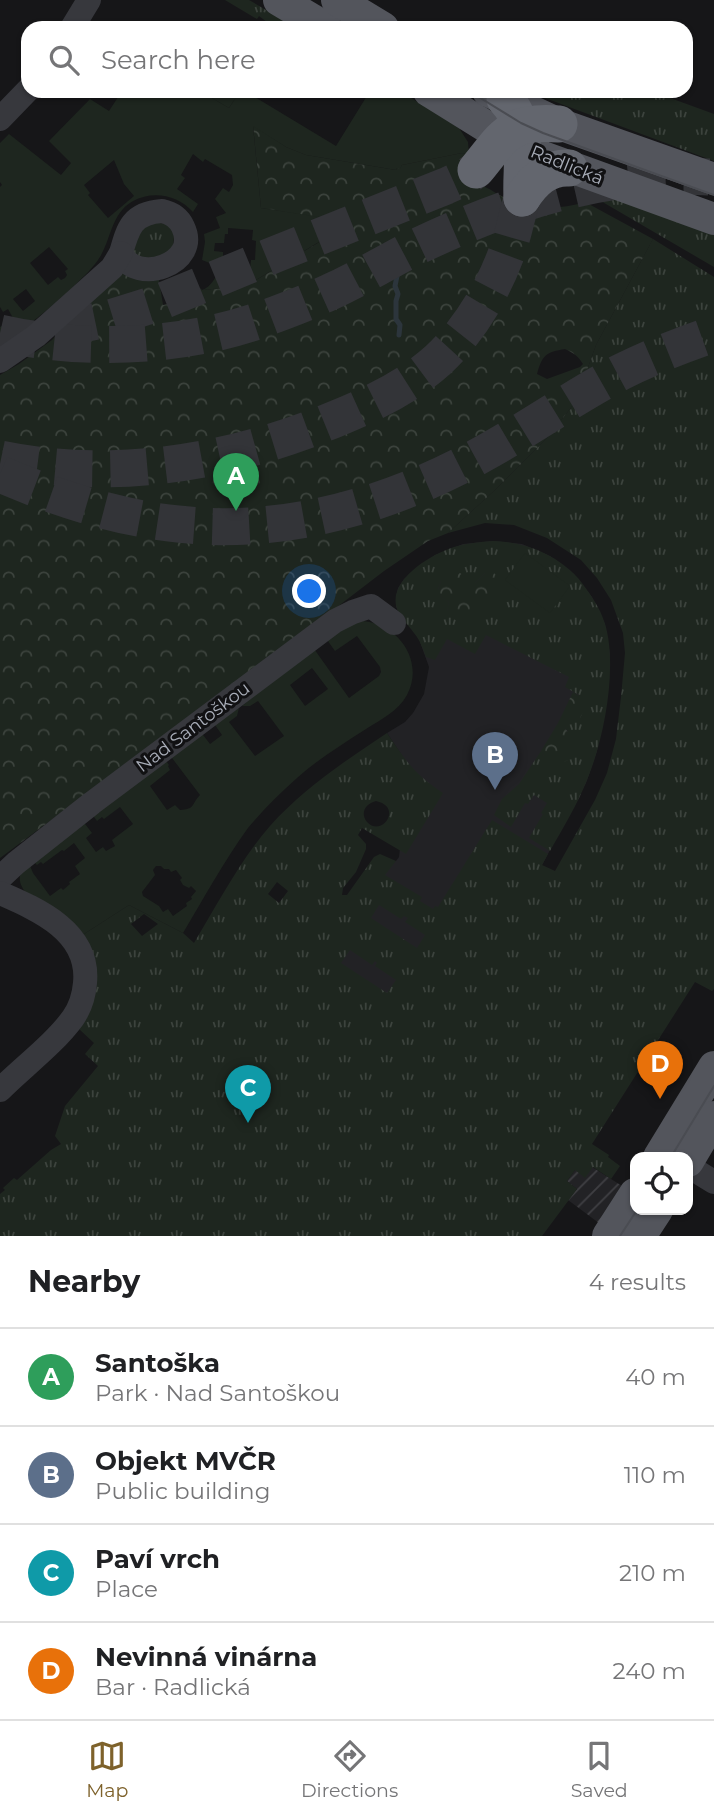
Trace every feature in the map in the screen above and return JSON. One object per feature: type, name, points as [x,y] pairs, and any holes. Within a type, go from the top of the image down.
[{"type":"highway","points":[[508,120],[559,124]]},
{"type":"highway","points":[[476,170],[508,120]]},
{"type":"highway","points":[[508,120],[522,198],[530,185],[545,173],[556,168],[569,168]]},
{"type":"main road","points":[[279,0],[314,21]]},
{"type":"main road","points":[[337,0],[372,21]]},
{"type":"main road","name":"Radlická","points":[[448,98],[508,120],[569,168],[714,219]]},
{"type":"main road","name":"Radlická","points":[[559,124],[714,179]]},
{"type":"main road","points":[[677,1152],[714,1067]]},
{"type":"main road","points":[[681,1152],[714,1117]]},
{"type":"main road","points":[[608,1236],[630,1202]]},
{"type":"main road","points":[[640,1236],[654,1215]]},
{"type":"street","points":[[76,21],[89,0]]},
{"type":"street","points":[[0,119],[21,97]]},
{"type":"street","points":[[0,361],[36,336],[120,262]]},
{"type":"street","name":"Nad Santoškou","points":[[0,878],[92,803],[335,621],[371,606],[394,623]]},
{"type":"street","points":[[0,893],[37,909],[61,926],[80,950],[85,963],[86,979],[84,993],[74,1017],[0,1090]]},
{"type":"street","points":[[693,1170],[714,1182]]},
{"type":"shaded area","points":[[493,541],[522,544],[550,556],[574,574],[592,597],[605,624],[610,654],[605,712],[597,751],[586,783],[542,865],[395,1049],[298,986],[378,862],[396,861],[399,857],[409,766],[387,733],[405,722],[413,713],[424,694],[429,667],[419,639],[396,607],[398,588],[404,579],[435,555],[463,544]]},
{"type":"shaded area","points":[[592,1167],[630,1191],[607,1229],[568,1200],[577,1189],[567,1181],[575,1170]]},
{"type":"green space","points":[[225,0],[249,0],[283,20],[266,21],[259,16],[257,19]]},
{"type":"green space","points":[[117,98],[212,98],[229,108],[235,98],[256,98],[336,146],[366,98],[411,98],[459,128],[468,142],[469,154],[462,153],[402,165],[396,170],[306,155],[286,147],[253,126],[261,208],[352,222],[246,286],[202,290],[213,281],[220,267],[202,260],[204,234],[220,228],[216,217],[226,213],[215,199],[223,188],[229,192],[233,185],[232,175],[205,159],[203,162],[193,154],[181,175],[185,178],[177,189],[198,204],[193,212],[173,198],[157,195],[141,198],[125,206],[103,252],[89,271],[46,311],[0,345],[0,327],[13,318],[8,309],[3,312],[0,307],[0,143],[9,134],[61,175],[71,163],[49,141],[90,99],[109,111]],"holes":[[[114,160],[124,184],[134,196],[108,218],[88,195],[90,193],[84,185]],[[228,228],[253,230],[252,240],[256,241],[255,260],[251,260],[250,270],[226,268],[223,252],[214,251],[215,243],[224,243]],[[49,247],[68,269],[65,271],[65,278],[61,280],[58,277],[48,285],[30,263]],[[26,289],[35,301],[23,311],[13,299]]]},
{"type":"green space","points":[[212,98],[235,98],[229,108]]},
{"type":"green space","points":[[545,98],[670,98],[714,114],[714,161]]},
{"type":"green space","points":[[253,125],[286,147],[306,155],[396,170],[402,165],[462,153],[469,154],[481,184],[502,196],[525,205],[549,208],[585,202],[653,239],[596,345],[576,401],[549,436],[496,489],[448,533],[428,541],[384,571],[0,858],[0,375],[52,340],[109,279],[124,273],[159,280],[163,305],[183,300],[200,288],[246,286],[351,223],[261,208]],"holes":[[[565,349],[576,355],[583,364],[547,379],[537,374],[541,362],[549,353]]]},
{"type":"green space","points":[[558,176],[714,230],[714,267]]},
{"type":"green space","points":[[145,220],[175,226],[172,257],[133,258],[131,238]]},
{"type":"green space","points":[[653,239],[714,277],[714,989],[712,991],[695,982],[592,1144],[620,1166],[611,1179],[593,1167],[585,1178],[575,1170],[567,1181],[577,1189],[542,1236],[0,1236],[0,1194],[5,1190],[3,1188],[61,1144],[55,1136],[65,1106],[98,1066],[85,1054],[94,1043],[78,1028],[81,936],[129,905],[183,933],[194,943],[239,868],[270,826],[311,787],[387,733],[411,766],[443,793],[406,854],[362,828],[358,835],[366,844],[366,849],[356,872],[343,888],[342,895],[347,895],[374,857],[380,854],[396,861],[385,875],[422,897],[420,901],[433,909],[438,907],[492,820],[548,854],[542,865],[555,871],[607,773],[616,739],[621,697],[625,653],[623,633],[611,600],[597,578],[581,560],[547,538],[514,525],[485,523],[448,533],[549,436],[576,401],[596,345]],"holes":[[[373,802],[384,804],[388,809],[387,820],[378,826],[367,822],[364,815],[365,808]],[[277,882],[288,891],[279,903],[268,894]],[[379,905],[401,919],[404,916],[408,918],[405,922],[425,935],[417,948],[371,918]],[[144,914],[158,924],[142,936],[131,924]],[[350,950],[372,965],[375,961],[375,966],[396,980],[387,993],[341,963]]]},
{"type":"green space","points":[[493,541],[528,547],[560,562],[578,578],[597,606],[609,641],[610,681],[599,744],[583,789],[550,851],[529,838],[547,803],[534,795],[528,804],[525,803],[511,827],[494,815],[502,799],[519,784],[541,751],[544,756],[568,731],[561,725],[570,718],[579,695],[565,687],[569,677],[486,635],[475,654],[447,639],[435,660],[426,657],[396,605],[400,586],[415,568],[425,561],[454,547]],"holes":[[[485,573],[481,596],[447,612],[449,602],[442,598],[438,589],[441,581],[475,583]]]},
{"type":"green space","points":[[525,553],[570,586],[550,613],[505,580]]},
{"type":"green space","points":[[460,573],[475,583],[485,573],[494,573],[507,591],[497,601],[489,602],[481,596],[480,614],[472,622],[459,622],[453,618],[447,612],[449,602],[442,598],[438,590],[441,581]]},
{"type":"green space","points":[[363,621],[387,629],[397,637],[405,646],[413,670],[407,695],[389,714],[305,771],[265,808],[231,853],[183,933],[129,905],[81,936],[28,896],[20,878],[28,861],[33,873],[50,896],[61,888],[63,890],[80,874],[75,866],[85,858],[74,843],[43,864],[41,862],[37,865],[31,859],[82,820],[92,833],[86,838],[96,852],[103,847],[106,851],[115,846],[112,840],[133,824],[120,807],[97,821],[91,813],[164,758],[170,770],[150,786],[167,810],[175,805],[180,810],[191,807],[200,795],[169,754],[200,731],[210,744],[222,735],[213,722],[239,708],[237,716],[229,722],[255,756],[284,736],[258,701],[250,706],[242,706],[312,646],[349,698],[379,676],[380,667],[357,636],[335,651],[325,637],[341,626]],"holes":[[[312,668],[328,689],[305,706],[290,685]],[[156,866],[171,872],[176,870],[183,885],[189,888],[191,886],[196,891],[186,903],[187,906],[173,916],[168,909],[163,912],[159,906],[143,896],[142,892],[155,875],[153,870]]]},
{"type":"green space","points":[[573,692],[584,699],[584,711],[580,718],[570,718],[562,725],[572,740],[572,757],[555,763],[547,759],[541,751]]},
{"type":"waterway","points":[[395,264],[399,335]]},
{"type":"tunnel","points":[[59,329],[107,319],[155,304],[446,186],[476,170]]},
{"type":"tunnel","points":[[0,333],[32,339],[99,345],[202,336],[266,318],[306,303],[414,248],[521,204],[557,193],[632,179],[709,177]]},
{"type":"tunnel","points":[[1,459],[86,469],[170,464],[212,457],[293,435],[375,402],[426,370],[450,348],[471,322],[502,264],[522,198]]},
{"type":"tunnel","points":[[0,474],[88,506],[155,521],[217,527],[295,521],[371,503],[444,474],[497,446],[621,372],[714,334]]},
{"type":"tram line","points":[[480,98],[543,133],[714,195]]},
{"type":"tram line","points":[[674,1152],[714,1086]]},
{"type":"tram line","points":[[620,1236],[634,1215]]},
{"type":"place","name":"Santoška","points":[[236,511]]},
{"type":"place","name":"Objekt MVČR","points":[[495,790]]},
{"type":"place","name":"Nevinná vinárna","points":[[660,1099]]},
{"type":"place","name":"Paví vrch","points":[[248,1123]]}]
